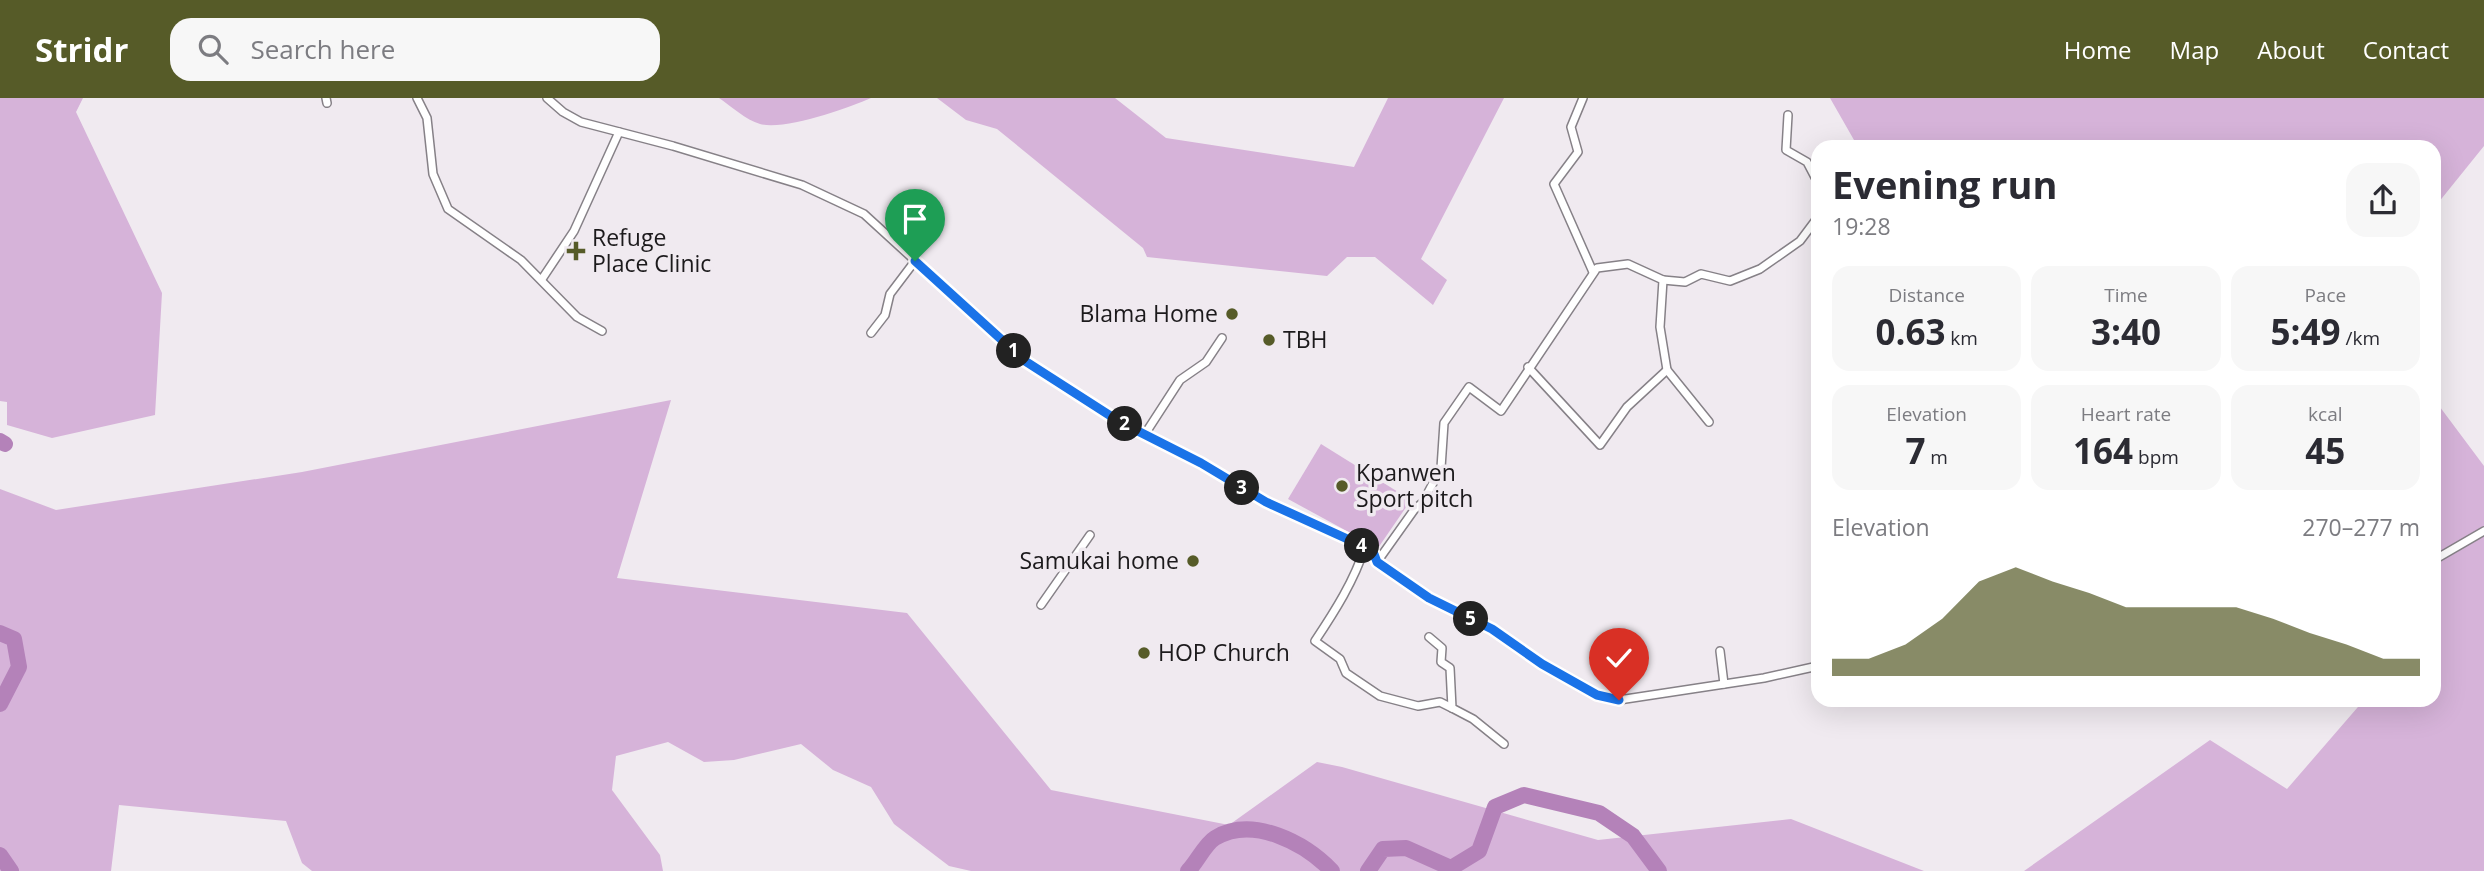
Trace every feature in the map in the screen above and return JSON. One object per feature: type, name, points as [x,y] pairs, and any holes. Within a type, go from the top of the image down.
[{"type":"street","points":[[417,98],[427,118],[433,174],[448,209],[488,236],[542,279],[583,322],[602,331]]},
{"type":"street","points":[[547,98],[562,112],[581,122],[802,185],[864,214],[1025,361],[1120,422],[1266,502],[1365,547],[1374,554],[1377,562],[1429,598],[1492,629],[1542,664],[1597,695],[1619,700],[1811,667]]},
{"type":"street","points":[[1583,98],[1571,127],[1578,152],[1554,184],[1593,272]]},
{"type":"street","points":[[1788,115],[1786,150],[1807,162],[1811,170]]},
{"type":"street","points":[[542,279],[574,231],[619,132]]},
{"type":"street","points":[[1377,562],[1423,502],[1441,468],[1444,423],[1469,387],[1501,411],[1528,367],[1597,268],[1628,264],[1663,280],[1685,282],[1701,274],[1730,281],[1760,269],[1800,241],[1811,226]]},
{"type":"street","points":[[872,333],[885,315],[890,294],[915,261]]},
{"type":"street","points":[[1663,280],[1660,327],[1667,370],[1709,422]]},
{"type":"street","points":[[1145,434],[1180,380],[1206,362],[1222,338]]},
{"type":"street","points":[[1528,367],[1600,445],[1627,407],[1667,370]]},
{"type":"street","points":[[2441,556],[2484,531]]},
{"type":"street","points":[[1041,605],[1090,534]]},
{"type":"street","points":[[1365,547],[1355,578],[1341,594],[1332,617],[1315,641],[1340,659],[1346,673],[1380,695],[1418,706],[1440,702],[1473,719],[1504,744]]},
{"type":"street","points":[[1429,637],[1442,649],[1441,662],[1450,668],[1452,708]]},
{"type":"street","points":[[1720,651],[1724,684]]},
{"type":"shaded area","points":[[0,98],[83,98],[76,112],[162,293],[155,415],[52,438],[7,425],[7,402],[0,401]]},
{"type":"shaded area","points":[[719,98],[871,98],[816,117],[771,125],[749,119]]},
{"type":"shaded area","points":[[937,98],[1115,98],[1166,138],[1354,167],[1388,98],[1504,98],[1421,259],[1447,280],[1433,305],[1375,257],[1347,257],[1327,276],[1147,257],[1143,248],[997,129],[966,120]]},
{"type":"shaded area","points":[[1830,98],[2484,98],[2484,146],[2441,199],[2441,140],[1854,140]]},
{"type":"shaded area","points":[[671,400],[617,578],[907,613],[1051,790],[1229,825],[1317,762],[1598,840],[1791,819],[1924,871],[971,871],[949,866],[894,824],[871,787],[833,770],[801,744],[734,760],[704,762],[668,742],[616,756],[612,790],[660,855],[663,871],[312,871],[302,863],[286,821],[119,805],[111,871],[0,871],[0,489],[56,510],[302,472]]},
{"type":"shaded area","points":[[2441,408],[2484,466],[2484,871],[2024,871],[2210,740],[2287,789],[2358,707],[2441,707]]},
{"type":"shaded area","name":"Kpanwen Sport pitch","points":[[1321,444],[1411,500],[1378,548],[1288,499]]},
{"type":"waterway","points":[[0,441],[5,444]]},
{"type":"waterway","points":[[0,633],[14,639],[19,667],[0,704]]},
{"type":"waterway","points":[[1368,871],[1383,849],[1406,848],[1451,868],[1479,851],[1495,807],[1524,795],[1599,813],[1633,836],[1659,871]]},
{"type":"waterway","points":[[1188,871],[1215,838],[1246,830],[1278,835],[1293,842],[1332,871]]},
{"type":"waterway","points":[[0,855],[11,871]]},
{"type":"place","name":"Refuge Place Clinic","points":[[576,251]]},
{"type":"place","name":"Blama Home","points":[[1232,314]]},
{"type":"place","name":"TBH","points":[[1269,340]]},
{"type":"place","name":"Kpanwen Sport pitch","points":[[1342,486]]},
{"type":"place","name":"Samukai home","points":[[1193,561]]},
{"type":"place","name":"HOP Church","points":[[1144,653]]},
{"type":"route","points":[[915,261],[1025,361],[1120,422],[1201,463],[1266,502],[1365,547],[1374,554],[1377,562],[1429,598],[1492,629],[1542,664],[1597,695],[1619,700]]}]
